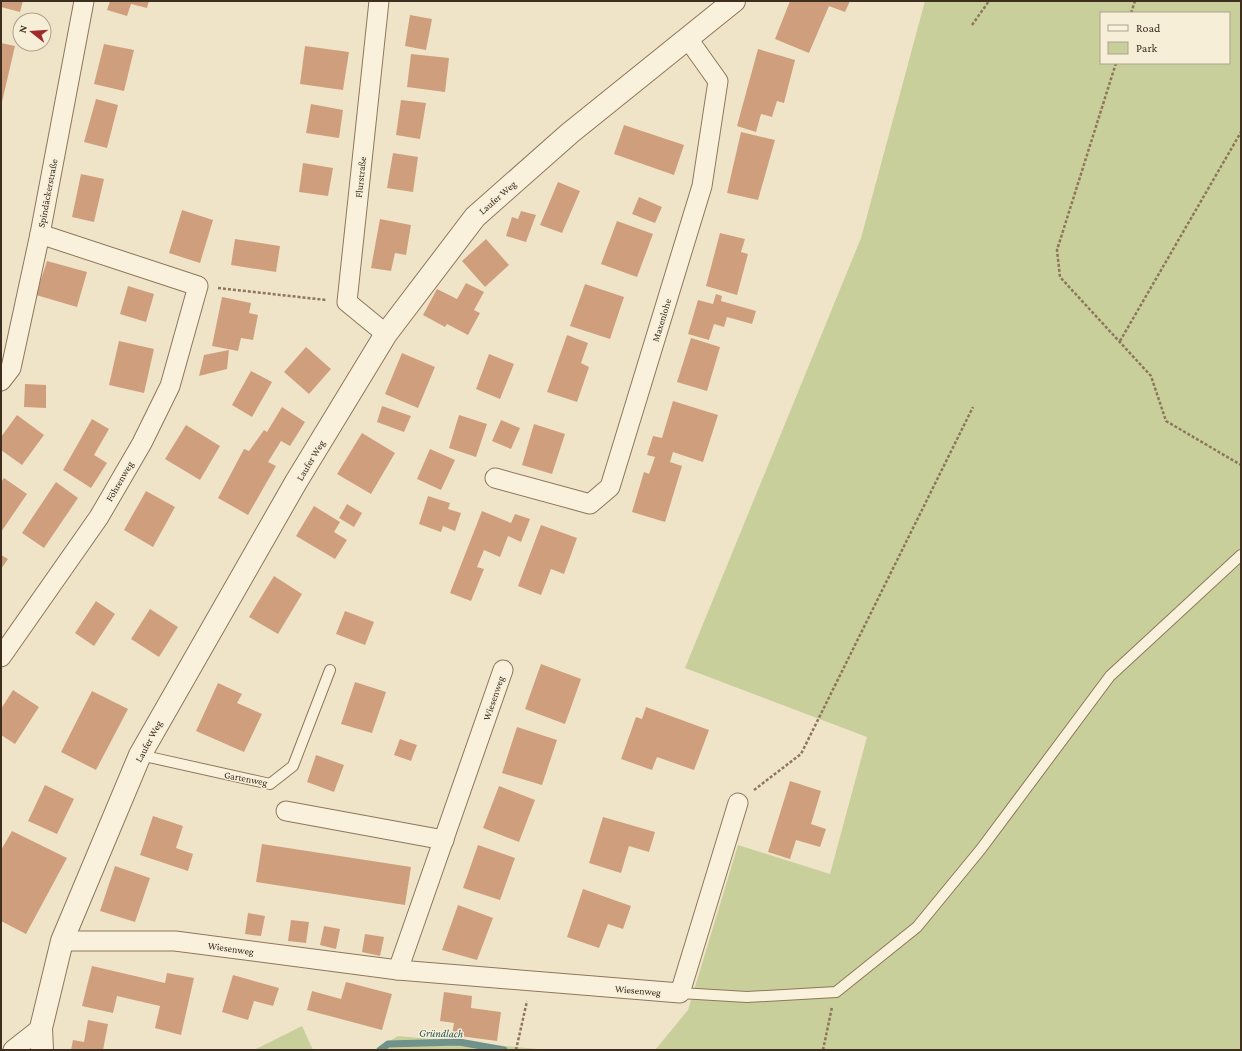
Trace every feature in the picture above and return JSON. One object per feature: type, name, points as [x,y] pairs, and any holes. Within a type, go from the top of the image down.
[{"type":"street","name":"Spindäckerstraße","points":[[1,381],[11,368],[40,234],[84,1]]},
{"type":"street","name":"Flurstraße","points":[[347,302],[379,1]]},
{"type":"street","name":"Laufer Weg","points":[[42,1050],[41,1028],[62,941],[140,755],[296,482],[386,334],[474,218],[570,133],[734,1]]},
{"type":"street","name":"Maxenlohe","points":[[495,478],[590,504],[610,487],[702,186],[718,81],[688,39]]},
{"type":"street","points":[[40,234],[198,286]]},
{"type":"street","name":"Föhrenweg","points":[[1,657],[99,516],[142,443],[170,386],[198,286]]},
{"type":"street","points":[[347,302],[386,334]]},
{"type":"street","name":"Wiesenweg","points":[[398,970],[503,670]]},
{"type":"street","points":[[680,993],[738,803]]},
{"type":"street","points":[[286,811],[444,840]]},
{"type":"street","name":"Wiesenweg","points":[[62,941],[175,941],[398,970],[680,993]]},
{"type":"street","points":[[13,1050],[41,1028]]},
{"type":"lane","points":[[680,993],[747,997],[836,992],[917,927],[981,849],[1110,676],[1241,555]]},
{"type":"lane","name":"Gartenweg","points":[[140,755],[270,784],[293,766],[330,670]]},
{"type":"path","points":[[972,25],[989,1]]},
{"type":"path","points":[[1131,12],[1135,1]]},
{"type":"path","points":[[1116,64],[1057,250],[1060,277],[1151,376],[1166,421],[1241,465]]},
{"type":"path","points":[[1120,341],[1241,132]]},
{"type":"path","points":[[198,286],[347,302]]},
{"type":"path","points":[[738,803],[801,754],[972,407]]},
{"type":"path","points":[[516,1050],[531,981]]},
{"type":"path","points":[[823,1050],[836,992]]},
{"type":"green space","points":[[925,1],[1241,1],[1241,1050],[655,1050],[688,1010],[738,845],[830,874],[867,737],[685,668],[861,238]]},
{"type":"green space","points":[[302,1026],[313,1050],[254,1050]]},
{"type":"green space","points":[[398,1036],[538,1049],[543,1050],[375,1050]]},
{"type":"building","points":[[1,1],[23,1],[20,12],[1,7]]},
{"type":"building","points":[[110,1],[149,1],[147,8],[131,4],[127,16],[107,10]]},
{"type":"building","points":[[790,1],[850,1],[845,12],[829,6],[809,53],[775,39]]},
{"type":"building","points":[[410,15],[432,19],[426,50],[405,46]]},
{"type":"building","points":[[1,43],[12,45],[12,52],[14,52],[1,102]]},
{"type":"building","points":[[104,44],[134,50],[124,91],[94,84]]},
{"type":"building","points":[[305,46],[349,52],[343,90],[300,84]]},
{"type":"building","points":[[758,49],[795,60],[784,103],[777,101],[772,117],[761,114],[756,132],[737,126]]},
{"type":"building","points":[[411,54],[449,58],[445,92],[407,87]]},
{"type":"building","points":[[96,99],[118,105],[107,148],[84,142]]},
{"type":"building","points":[[401,100],[426,103],[420,139],[396,135]]},
{"type":"building","points":[[311,104],[343,110],[339,138],[306,133]]},
{"type":"building","points":[[624,125],[684,145],[674,175],[614,154]]},
{"type":"building","points":[[741,132],[775,140],[758,200],[727,193]]},
{"type":"building","points":[[393,153],[418,157],[413,192],[387,188]]},
{"type":"building","points":[[303,163],[333,168],[328,196],[299,192]]},
{"type":"building","points":[[81,174],[104,179],[94,222],[72,217]]},
{"type":"building","points":[[558,182],[580,191],[562,233],[540,225]]},
{"type":"building","points":[[639,197],[662,207],[655,223],[632,214]]},
{"type":"building","points":[[182,210],[213,220],[200,263],[169,253]]},
{"type":"building","points":[[521,211],[536,215],[526,242],[506,236],[512,217],[518,219]]},
{"type":"building","points":[[380,219],[411,225],[406,255],[395,253],[391,271],[371,268]]},
{"type":"building","points":[[617,221],[653,234],[637,277],[601,264]]},
{"type":"building","points":[[720,233],[745,239],[741,252],[748,254],[737,295],[706,286]]},
{"type":"building","points":[[235,239],[280,246],[276,272],[231,265]]},
{"type":"building","points":[[486,239],[509,265],[485,287],[462,261]]},
{"type":"building","points":[[47,261],[87,272],[77,307],[36,295]]},
{"type":"building","points":[[466,283],[484,292],[474,310],[480,313],[468,335],[447,324],[445,327],[423,315],[437,289],[457,299]]},
{"type":"building","points":[[585,284],[624,297],[610,339],[570,326]]},
{"type":"building","points":[[128,286],[154,294],[146,322],[120,314]]},
{"type":"building","points":[[716,294],[722,296],[721,301],[756,311],[752,324],[727,317],[724,327],[714,324],[709,340],[688,334],[698,300],[713,304]]},
{"type":"building","points":[[222,297],[251,303],[249,313],[258,315],[253,340],[241,338],[238,351],[212,346]]},
{"type":"building","points":[[567,335],[588,343],[581,363],[589,367],[577,402],[547,392]]},
{"type":"building","points":[[691,338],[720,347],[707,391],[677,382]]},
{"type":"building","points":[[119,341],[154,349],[144,393],[109,385]]},
{"type":"building","points":[[306,347],[331,369],[309,394],[284,372]]},
{"type":"building","points":[[229,350],[227,369],[199,376],[204,355]]},
{"type":"building","points":[[402,353],[435,367],[418,408],[385,394]]},
{"type":"building","points":[[489,354],[514,364],[500,399],[476,389]]},
{"type":"building","points":[[251,371],[272,382],[252,417],[232,405]]},
{"type":"building","points":[[25,384],[46,385],[46,408],[24,407]]},
{"type":"building","points":[[673,401],[718,415],[703,462],[673,452],[670,462],[682,466],[665,522],[632,512],[644,472],[649,474],[655,457],[647,455],[653,436],[662,438]]},
{"type":"building","points":[[382,406],[411,416],[404,432],[377,422]]},
{"type":"building","points":[[282,407],[305,422],[290,446],[281,441],[268,462],[276,466],[248,515],[218,498],[244,449],[249,451],[264,430],[267,432]]},
{"type":"building","points":[[17,415],[44,435],[22,465],[1,450],[1,437]]},
{"type":"building","points":[[459,415],[487,424],[476,457],[449,448]]},
{"type":"building","points":[[92,419],[109,429],[94,455],[107,463],[91,488],[63,470]]},
{"type":"building","points":[[501,420],[520,428],[511,449],[492,441]]},
{"type":"building","points":[[534,424],[565,434],[552,474],[522,465]]},
{"type":"building","points":[[186,425],[220,446],[200,480],[165,459]]},
{"type":"building","points":[[362,433],[395,453],[371,494],[337,474]]},
{"type":"building","points":[[430,449],[455,460],[441,490],[417,479]]},
{"type":"building","points":[[4,478],[27,494],[1,532],[1,482]]},
{"type":"building","points":[[56,482],[78,498],[44,548],[22,533]]},
{"type":"building","points":[[146,491],[175,507],[153,547],[124,530]]},
{"type":"building","points":[[428,496],[450,503],[448,509],[461,513],[455,531],[443,526],[441,532],[419,524]]},
{"type":"building","points":[[347,504],[362,513],[354,527],[339,518]]},
{"type":"building","points":[[314,506],[340,522],[334,532],[347,540],[335,559],[296,536]]},
{"type":"building","points":[[482,511],[511,523],[515,514],[530,519],[521,542],[508,536],[500,557],[484,550],[477,567],[484,569],[471,601],[450,593]]},
{"type":"building","points":[[541,525],[577,538],[564,574],[551,569],[541,595],[518,586]]},
{"type":"building","points":[[1,555],[8,559],[1,569]]},
{"type":"building","points":[[274,576],[302,594],[278,634],[249,617]]},
{"type":"building","points":[[96,601],[115,614],[94,646],[75,633]]},
{"type":"building","points":[[150,609],[178,627],[159,657],[131,639]]},
{"type":"building","points":[[345,611],[374,622],[365,645],[336,634]]},
{"type":"building","points":[[541,664],[581,679],[565,724],[525,709]]},
{"type":"building","points":[[355,682],[386,692],[372,733],[341,724]]},
{"type":"building","points":[[218,683],[242,694],[237,703],[262,714],[244,752],[196,731]]},
{"type":"building","points":[[13,690],[39,707],[15,744],[1,735],[1,709]]},
{"type":"building","points":[[92,691],[128,709],[96,770],[61,752]]},
{"type":"building","points":[[646,707],[709,730],[694,770],[657,757],[652,770],[621,759],[636,717],[642,719]]},
{"type":"building","points":[[517,727],[557,740],[542,785],[502,773]]},
{"type":"building","points":[[400,739],[417,745],[411,761],[394,755]]},
{"type":"building","points":[[316,755],[344,765],[334,792],[307,782]]},
{"type":"building","points":[[790,781],[821,791],[811,824],[826,829],[820,847],[796,840],[790,859],[768,852]]},
{"type":"building","points":[[45,785],[74,799],[57,834],[28,821]]},
{"type":"building","points":[[499,786],[535,800],[519,842],[483,828]]},
{"type":"building","points":[[153,816],[183,826],[176,848],[193,854],[188,871],[140,855]]},
{"type":"building","points":[[603,817],[655,832],[649,852],[629,846],[621,873],[589,863]]},
{"type":"building","points":[[12,831],[67,858],[26,934],[1,921],[1,850]]},
{"type":"building","points":[[262,844],[411,867],[405,905],[256,882]]},
{"type":"building","points":[[478,845],[515,858],[500,900],[463,888]]},
{"type":"building","points":[[115,866],[150,878],[135,922],[100,911]]},
{"type":"building","points":[[583,889],[631,906],[623,929],[608,924],[599,948],[567,937]]},
{"type":"building","points":[[458,905],[493,918],[477,960],[442,950]]},
{"type":"building","points":[[248,913],[265,916],[261,936],[245,934]]},
{"type":"building","points":[[291,920],[309,922],[306,943],[288,941]]},
{"type":"building","points":[[324,926],[340,929],[336,949],[320,945]]},
{"type":"building","points":[[365,934],[384,937],[380,956],[362,952]]},
{"type":"building","points":[[92,966],[165,983],[167,973],[194,978],[181,1035],[155,1028],[160,1006],[117,996],[113,1013],[82,1006]]},
{"type":"building","points":[[233,975],[279,988],[273,1006],[254,1001],[248,1020],[222,1012]]},
{"type":"building","points":[[346,982],[392,994],[382,1030],[307,1010],[312,991],[341,999]]},
{"type":"building","points":[[444,992],[472,996],[471,1008],[501,1012],[497,1041],[452,1035],[454,1023],[440,1021]]},
{"type":"building","points":[[88,1020],[108,1024],[103,1050],[71,1050],[73,1040],[84,1042]]},
{"type":"waterway","name":"Gründlach","points":[[380,1050],[388,1044],[459,1042],[504,1050]]}]
